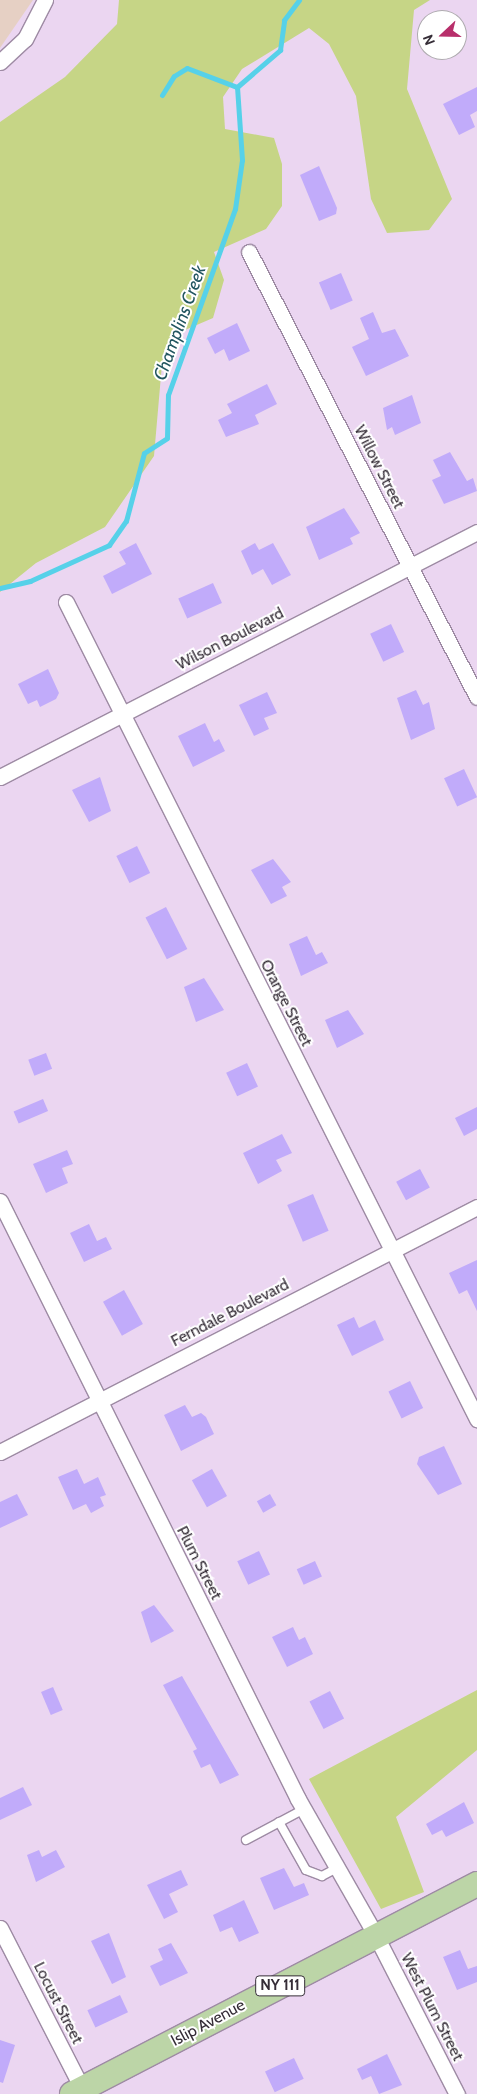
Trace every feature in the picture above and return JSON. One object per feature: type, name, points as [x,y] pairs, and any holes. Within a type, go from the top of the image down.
[{"type":"main road","name":"Islip Avenue","points":[[80,2092],[477,1884]]},
{"type":"street","points":[[0,62],[25,39],[46,0]]},
{"type":"street","name":"Willow Street","points":[[249,252],[477,697]]},
{"type":"street","name":"Wilson Boulevard","points":[[0,777],[477,532]]},
{"type":"street","name":"Orange Street","points":[[66,602],[120,715],[477,1419]]},
{"type":"street","name":"Plum Street","points":[[0,1201],[77,1350],[97,1401],[304,1809],[376,1936]]},
{"type":"street","name":"Ferndale Boulevard","points":[[0,1452],[477,1207]]},
{"type":"street","name":"Locust Street","points":[[0,1928],[80,2092]]},
{"type":"street","name":"West Plum Street","points":[[376,1936],[457,2094]]},
{"type":"lane","points":[[246,1840],[304,1809]]},
{"type":"lane","points":[[279,1822],[306,1870],[322,1876],[338,1868]]},
{"type":"shaded area","points":[[0,0],[33,0],[0,48]]},
{"type":"green space","points":[[119,0],[430,0],[414,10],[407,89],[452,199],[429,230],[387,233],[371,199],[356,96],[329,44],[309,28],[242,69],[223,97],[225,129],[274,138],[282,164],[282,206],[266,229],[214,252],[224,280],[213,318],[178,333],[162,364],[154,456],[105,527],[36,563],[0,592],[0,122],[65,77],[117,24]]},
{"type":"green space","points":[[477,1690],[477,1750],[396,1817],[424,1892],[381,1909],[309,1779]]},
{"type":"building","points":[[477,87],[477,111],[470,115],[475,127],[459,135],[443,104]]},
{"type":"building","points":[[319,166],[337,208],[336,214],[319,221],[300,175]]},
{"type":"building","points":[[341,273],[353,301],[331,310],[319,282]]},
{"type":"building","points":[[373,312],[382,333],[395,329],[409,356],[366,376],[352,347],[369,339],[360,318]]},
{"type":"building","points":[[237,323],[250,351],[229,361],[224,349],[215,354],[207,338]]},
{"type":"building","points":[[267,384],[277,404],[255,415],[259,424],[226,437],[218,420],[232,413],[227,404]]},
{"type":"building","points":[[412,395],[421,423],[395,435],[392,427],[387,430],[383,408]]},
{"type":"building","points":[[450,452],[467,481],[473,478],[477,491],[444,504],[432,480],[441,476],[433,460]]},
{"type":"building","points":[[344,508],[360,533],[350,538],[353,544],[319,560],[306,527]]},
{"type":"building","points":[[136,543],[152,574],[112,594],[103,576],[126,564],[119,552]]},
{"type":"building","points":[[255,543],[259,550],[273,543],[291,575],[272,585],[263,569],[252,575],[241,551]]},
{"type":"building","points":[[213,583],[222,603],[187,619],[178,598]]},
{"type":"building","points":[[391,624],[404,652],[383,662],[370,634]]},
{"type":"building","points":[[48,669],[59,693],[56,699],[40,707],[37,700],[28,704],[18,684]]},
{"type":"building","points":[[416,690],[423,705],[429,702],[435,729],[411,740],[397,698]]},
{"type":"building","points":[[267,692],[277,713],[264,718],[269,729],[254,736],[239,705]]},
{"type":"building","points":[[205,723],[214,742],[219,739],[225,751],[193,767],[178,736]]},
{"type":"building","points":[[464,769],[477,797],[457,806],[444,778]]},
{"type":"building","points":[[100,777],[111,811],[89,822],[72,790]]},
{"type":"building","points":[[137,846],[150,873],[129,883],[116,856]]},
{"type":"building","points":[[273,859],[291,882],[282,887],[287,896],[271,904],[251,870]]},
{"type":"building","points":[[166,907],[187,949],[167,959],[146,917]]},
{"type":"building","points":[[307,936],[316,955],[322,952],[328,963],[301,976],[289,944]]},
{"type":"building","points":[[204,978],[224,1010],[196,1022],[184,987]]},
{"type":"building","points":[[348,1010],[364,1034],[337,1048],[325,1020]]},
{"type":"building","points":[[46,1053],[52,1069],[34,1076],[28,1060]]},
{"type":"building","points":[[247,1063],[258,1087],[237,1096],[226,1073]]},
{"type":"building","points":[[43,1099],[48,1111],[19,1123],[14,1112]]},
{"type":"building","points":[[477,1107],[477,1129],[464,1136],[455,1118]]},
{"type":"building","points":[[282,1134],[292,1153],[276,1160],[282,1171],[258,1184],[243,1153]]},
{"type":"building","points":[[67,1150],[73,1164],[62,1168],[68,1183],[46,1193],[33,1164]]},
{"type":"building","points":[[420,1169],[430,1188],[406,1200],[396,1182]]},
{"type":"building","points":[[313,1194],[329,1231],[303,1242],[287,1205]]},
{"type":"building","points":[[89,1224],[97,1241],[106,1237],[112,1249],[84,1262],[70,1233]]},
{"type":"building","points":[[477,1260],[477,1311],[467,1290],[459,1294],[449,1273]]},
{"type":"building","points":[[124,1290],[143,1324],[122,1336],[103,1302]]},
{"type":"building","points":[[354,1317],[359,1328],[375,1320],[384,1340],[352,1356],[337,1325]]},
{"type":"building","points":[[410,1381],[423,1408],[402,1418],[388,1392]]},
{"type":"building","points":[[185,1405],[192,1417],[201,1413],[206,1417],[214,1434],[181,1451],[164,1415]]},
{"type":"building","points":[[444,1446],[462,1484],[438,1495],[417,1464],[419,1457]]},
{"type":"building","points":[[77,1469],[84,1484],[98,1477],[106,1495],[100,1497],[104,1506],[91,1513],[86,1504],[73,1510],[58,1477]]},
{"type":"building","points":[[212,1469],[227,1496],[207,1507],[192,1480]]},
{"type":"building","points":[[17,1494],[28,1515],[0,1528],[0,1502]]},
{"type":"building","points":[[270,1494],[276,1505],[263,1513],[257,1501]]},
{"type":"building","points":[[259,1551],[270,1575],[248,1585],[237,1561]]},
{"type":"building","points":[[315,1561],[322,1577],[304,1585],[297,1569]]},
{"type":"building","points":[[154,1605],[174,1631],[151,1643],[141,1612]]},
{"type":"building","points":[[293,1627],[299,1640],[305,1637],[313,1654],[287,1667],[272,1637]]},
{"type":"building","points":[[182,1676],[239,1775],[220,1784],[210,1764],[201,1768],[193,1751],[197,1749],[163,1685]]},
{"type":"building","points":[[53,1687],[63,1710],[51,1715],[41,1692]]},
{"type":"building","points":[[330,1691],[344,1719],[324,1729],[310,1701]]},
{"type":"building","points":[[23,1787],[32,1805],[0,1820],[0,1798]]},
{"type":"building","points":[[464,1802],[474,1823],[446,1837],[442,1830],[432,1835],[426,1824]]},
{"type":"building","points":[[39,1850],[42,1857],[56,1850],[65,1867],[36,1882],[27,1855]]},
{"type":"building","points":[[284,1868],[294,1887],[304,1883],[309,1895],[274,1910],[260,1878]]},
{"type":"building","points":[[181,1870],[188,1885],[169,1894],[178,1912],[164,1919],[147,1885]]},
{"type":"building","points":[[244,1900],[259,1933],[239,1942],[232,1927],[220,1932],[213,1915]]},
{"type":"building","points":[[109,1933],[126,1977],[112,1984],[91,1941]]},
{"type":"building","points":[[171,1943],[188,1973],[160,1986],[150,1966],[163,1960],[158,1949]]},
{"type":"building","points":[[460,1950],[468,1969],[477,1966],[477,1982],[457,1990],[443,1957]]},
{"type":"building","points":[[120,1995],[128,2012],[95,2027],[87,2010]]},
{"type":"building","points":[[0,2040],[15,2045],[3,2083],[0,2082]]},
{"type":"building","points":[[387,2054],[402,2085],[379,2094],[371,2076],[362,2080],[357,2069]]},
{"type":"building","points":[[294,2058],[304,2079],[275,2092],[265,2072]]},
{"type":"waterway","name":"Champlins Creek","points":[[0,588],[30,581],[109,545],[126,521],[144,453],[167,438],[168,395],[235,209],[242,160],[237,87],[280,50],[284,20],[299,0]]},
{"type":"waterway","points":[[162,95],[174,76],[187,68],[237,87]]}]
